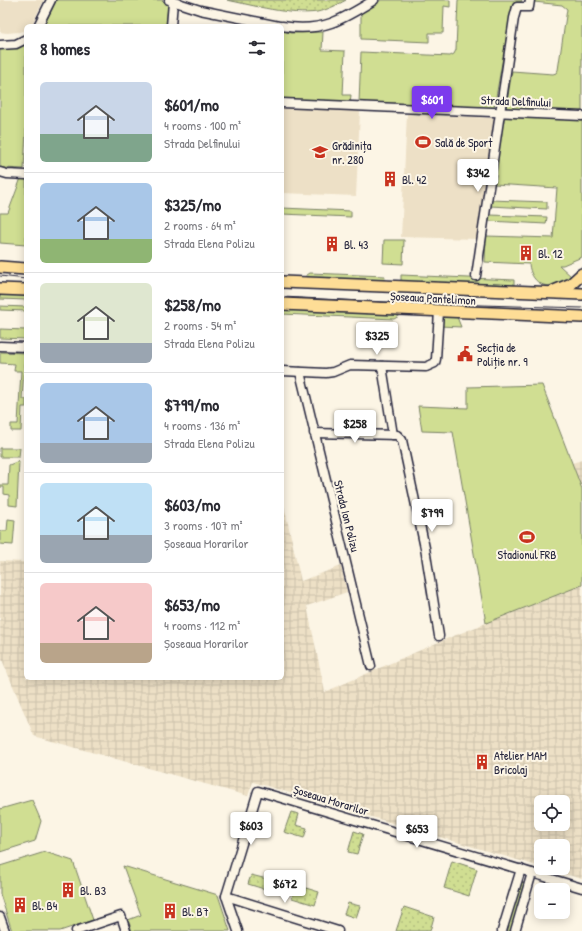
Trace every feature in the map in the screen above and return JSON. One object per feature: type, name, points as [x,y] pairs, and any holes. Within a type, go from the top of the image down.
[{"type":"main road","points":[[0,267],[24,269]]},
{"type":"main road","points":[[552,292],[571,284],[582,274]]},
{"type":"main road","name":"Șoseaua Pantelimon","points":[[284,282],[582,294]]},
{"type":"main road","points":[[0,289],[24,290]]},
{"type":"main road","name":"Șoseaua Pantelimon","points":[[284,304],[582,317]]},
{"type":"street","points":[[39,24],[51,0]]},
{"type":"street","points":[[284,26],[299,28],[326,26],[338,22],[374,0]]},
{"type":"street","points":[[476,276],[515,10],[519,6],[529,7],[530,0]]},
{"type":"street","points":[[171,24],[171,1],[214,13],[271,24]]},
{"type":"street","points":[[0,45],[16,44],[24,40]]},
{"type":"street","name":"Strada Delfinului","points":[[284,103],[582,116]]},
{"type":"street","points":[[0,172],[24,175]]},
{"type":"street","points":[[284,371],[333,372],[350,365],[426,367],[435,363],[439,311]]},
{"type":"street","points":[[0,346],[24,347]]},
{"type":"street","points":[[382,366],[393,435]]},
{"type":"street","name":"Strada Ion Polizu","points":[[300,372],[370,666]]},
{"type":"street","points":[[314,433],[393,435],[400,437],[402,440],[425,548],[439,636]]},
{"type":"street","name":"Șoseaua Morarilor","points":[[226,896],[258,790],[582,888]]},
{"type":"street","points":[[502,931],[521,869]]},
{"type":"street","points":[[515,931],[532,873]]},
{"type":"street","points":[[226,896],[238,931]]},
{"type":"street","points":[[226,896],[338,931]]},
{"type":"street","points":[[76,931],[121,916],[126,931]]},
{"type":"street","points":[[0,917],[5,931]]},
{"type":"shaded area","points":[[0,0],[44,0],[32,24],[24,24],[24,31],[7,33],[0,32]]},
{"type":"shaded area","name":"Grădinița nr. 280","points":[[284,107],[360,111],[356,196],[284,193]]},
{"type":"shaded area","points":[[407,114],[494,118],[478,239],[401,237]]},
{"type":"shaded area","points":[[582,460],[582,489],[572,463]]},
{"type":"shaded area","points":[[284,506],[301,581],[341,566],[347,592],[307,606],[325,692],[441,641],[582,585],[582,879],[569,875],[570,875],[570,839],[534,839],[534,865],[253,782],[248,796],[34,736],[0,655],[0,561],[24,562],[24,680],[284,680]]},
{"type":"green space","points":[[56,0],[162,0],[168,6],[166,24],[45,24]]},
{"type":"green space","points":[[227,0],[346,0],[317,12],[295,13]]},
{"type":"green space","points":[[381,0],[450,0],[450,7],[444,6],[443,33],[429,33],[429,42],[361,39],[361,12]]},
{"type":"green space","points":[[458,0],[522,0],[521,2],[516,2],[512,6],[494,108],[359,103],[361,52],[450,56],[454,54],[456,50]]},
{"type":"green space","points":[[534,0],[582,0],[582,112],[506,108],[512,71],[553,74],[558,70],[567,9],[562,5],[534,2]]},
{"type":"green space","points":[[284,31],[291,33],[323,32],[322,50],[345,51],[343,95],[351,95],[350,103],[284,100]]},
{"type":"green space","points":[[24,45],[24,169],[0,167],[0,48],[17,48]]},
{"type":"green space","points":[[503,117],[582,120],[582,257],[563,265],[559,265],[572,277],[569,280],[555,286],[539,283],[532,276],[529,264],[485,262],[486,236],[553,238],[557,188],[494,184]]},
{"type":"green space","points":[[21,178],[24,178],[24,245],[0,243],[0,213],[8,213]]},
{"type":"green space","points":[[490,200],[547,202],[547,209],[490,206]]},
{"type":"green space","points":[[284,208],[351,211],[351,217],[284,214]]},
{"type":"green space","points":[[489,215],[547,217],[546,224],[489,221]]},
{"type":"green space","points":[[384,240],[404,240],[403,264],[383,263]]},
{"type":"green space","points":[[310,273],[385,276],[384,284],[300,280]]},
{"type":"green space","points":[[401,275],[514,280],[514,289],[401,285]]},
{"type":"green space","points":[[0,292],[24,293],[24,300],[0,299]]},
{"type":"green space","points":[[0,306],[24,307],[24,311],[0,310]]},
{"type":"green space","points":[[284,306],[406,312],[394,319],[284,314]]},
{"type":"green space","points":[[440,313],[457,317],[461,327],[440,326]]},
{"type":"green space","points":[[0,329],[24,330],[24,339],[0,338]]},
{"type":"green space","points":[[0,352],[24,353],[22,399],[24,399],[24,407],[22,407],[21,431],[11,431],[11,424],[18,424],[21,371],[14,371],[15,364],[0,363]]},
{"type":"green space","name":"Stadionul FRB","points":[[542,385],[582,489],[582,585],[486,623],[453,432],[422,431],[418,406],[468,408],[468,387]]},
{"type":"green space","points":[[0,448],[20,448],[19,457],[0,457]]},
{"type":"green space","points":[[19,461],[17,506],[9,505],[9,495],[4,494],[4,487],[0,487],[0,485],[8,485],[9,465]]},
{"type":"green space","points":[[8,519],[15,520],[13,545],[0,544],[0,531],[7,531]]},
{"type":"green space","points":[[32,800],[41,821],[35,841],[0,852],[0,809]]},
{"type":"green space","points":[[291,812],[299,814],[296,825],[307,828],[304,838],[284,832]]},
{"type":"green space","points":[[354,831],[363,834],[357,854],[348,852]]},
{"type":"green space","points":[[45,852],[73,861],[93,920],[60,931],[12,931],[0,894],[0,866]]},
{"type":"green space","points":[[452,861],[477,869],[469,896],[444,888]]},
{"type":"green space","points":[[123,866],[218,895],[230,931],[132,931],[128,920],[141,915]]},
{"type":"green space","points":[[251,875],[267,879],[264,889],[248,884]]},
{"type":"green space","points":[[522,882],[526,885],[514,931],[504,931],[519,883]]},
{"type":"green space","points":[[296,885],[319,892],[315,905],[292,898]]},
{"type":"green space","points":[[348,903],[360,906],[356,918],[344,914]]},
{"type":"green space","points":[[404,907],[434,917],[430,931],[396,931]]},
{"type":"tram line","points":[[0,276],[24,279]]},
{"type":"tram line","points":[[284,297],[382,302],[582,308]]},
{"type":"place","name":"Sală de Sport","points":[[423,142]]},
{"type":"place","name":"Grădinița nr. 280","points":[[320,152]]},
{"type":"place","name":"Bl. 42","points":[[390,179]]},
{"type":"place","name":"Bl. 43","points":[[332,244]]},
{"type":"place","name":"Bl. 12","points":[[526,253]]},
{"type":"place","name":"Secția de Poliție nr. 9","points":[[465,354]]},
{"type":"place","name":"Stadionul FRB","points":[[527,537]]},
{"type":"place","name":"Atelier MAM Bricolaj","points":[[482,762]]},
{"type":"place","name":"Bl. B3","points":[[68,890]]},
{"type":"place","name":"Bl. B4","points":[[20,905]]},
{"type":"place","name":"Bl. B7","points":[[170,911]]}]
